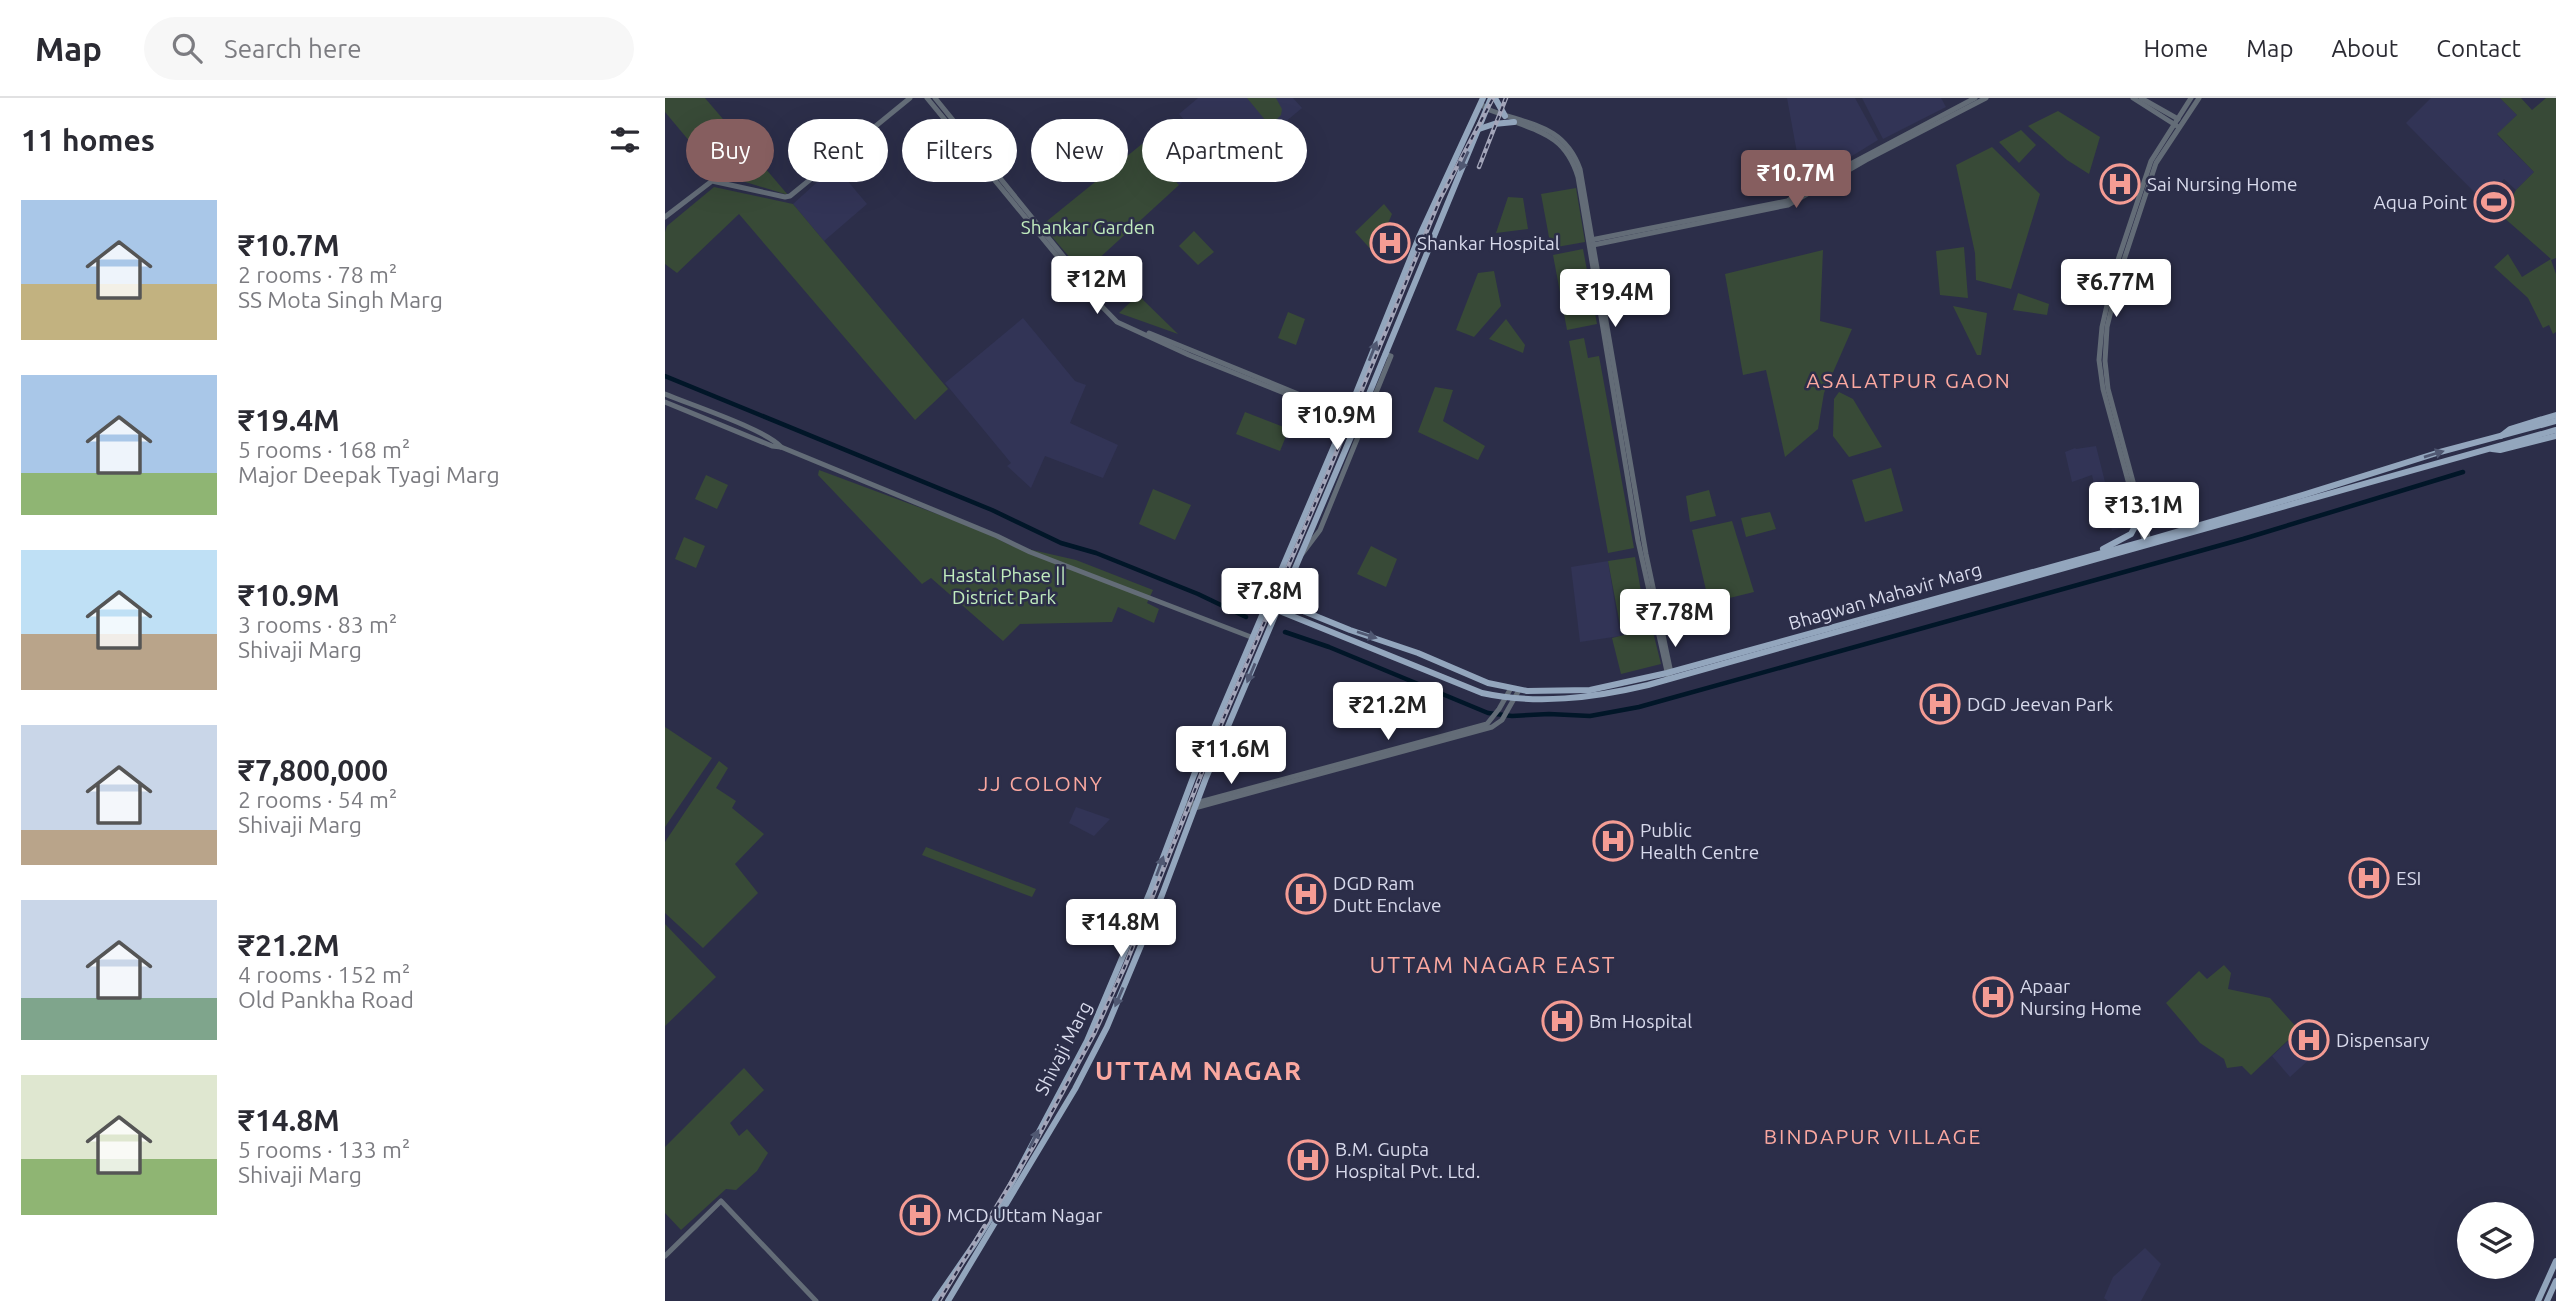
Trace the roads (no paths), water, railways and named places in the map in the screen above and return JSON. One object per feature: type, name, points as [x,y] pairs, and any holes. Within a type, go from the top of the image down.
[{"type":"main road","points":[[1493,98],[1505,116]]},
{"type":"main road","name":"Shivaji Marg","points":[[935,1301],[1006,1194],[1087,1041],[1115,978],[1251,637],[1347,416],[1419,237],[1483,106],[1493,98]]},
{"type":"main road","name":"Shivaji Marg","points":[[948,1301],[1075,1088],[1102,1037],[1277,610],[1360,419],[1478,130],[1483,106]]},
{"type":"main road","points":[[1478,130],[1494,124],[1514,122]]},
{"type":"main road","points":[[1341,428],[1332,410],[1354,399]]},
{"type":"main road","points":[[2500,437],[2510,429],[2556,415]]},
{"type":"main road","points":[[2500,437],[2556,421]]},
{"type":"main road","points":[[2487,449],[2556,430]]},
{"type":"main road","points":[[2487,449],[2500,450],[2556,436]]},
{"type":"main road","name":"Bhagwan Mahavir Marg","points":[[1281,602],[1489,683],[1515,689],[1590,690],[1670,676],[2092,555],[2147,543],[2440,452],[2500,437]]},
{"type":"main road","name":"Bhagwan Mahavir Marg","points":[[1267,602],[1277,610],[1459,684],[1515,699],[1590,697],[2487,449]]},
{"type":"main road","points":[[2092,555],[2131,534],[2141,520]]},
{"type":"main road","points":[[1295,570],[1297,598],[1305,612]]},
{"type":"main road","points":[[1267,602],[1281,602]]},
{"type":"main road","points":[[2538,1301],[2556,1261]]},
{"type":"main road","points":[[2547,1301],[2556,1280]]},
{"type":"street","points":[[665,217],[712,181],[790,196],[910,98]]},
{"type":"street","points":[[927,98],[1081,285],[1117,322],[1189,355],[1360,419]]},
{"type":"street","points":[[935,98],[1118,320],[1332,410]]},
{"type":"street","points":[[1947,116],[1975,98]]},
{"type":"street","points":[[1591,243],[1787,201],[1986,98]]},
{"type":"street","points":[[2133,98],[2178,123]]},
{"type":"street","points":[[2141,98],[2178,123]]},
{"type":"street","points":[[2147,543],[2103,389],[2103,366],[2107,327],[2122,266],[2156,163],[2191,98]]},
{"type":"street","points":[[2178,123],[2199,98]]},
{"type":"street","points":[[1483,106],[1555,134],[1569,147],[1582,174],[1638,541],[1670,676]]},
{"type":"street","points":[[1483,106],[1555,140],[1569,155],[1580,187],[1591,243]]},
{"type":"street","points":[[665,394],[751,429],[781,447]]},
{"type":"street","points":[[665,402],[769,445],[781,447],[1042,556],[1251,637]]},
{"type":"street","points":[[2141,520],[2151,530],[2164,536]]},
{"type":"street","points":[[1180,812],[1477,726],[1492,720],[1515,689]]},
{"type":"street","points":[[1183,804],[1195,807],[1492,727],[1501,720],[1515,699],[1515,689]]},
{"type":"street","points":[[665,1256],[721,1201],[816,1301]]},
{"type":"waterway","points":[[665,376],[992,510],[1061,543],[1096,553],[1198,594],[1246,617]]},
{"type":"waterway","points":[[1285,632],[1329,647],[1488,713],[1512,716],[1590,716],[1639,707],[2243,539],[2463,472]]},
{"type":"railway","points":[[939,1301],[1034,1145],[1094,1034],[1125,966],[1222,722],[1440,199],[1493,98]]},
{"type":"railway","points":[[1479,167],[1506,98]]},
{"type":"place","name":"Sai Nursing Home","points":[[2120,184]]},
{"type":"place","name":"Aqua Point","points":[[2494,202]]},
{"type":"place","name":"Shankar Hospital","points":[[1390,243]]},
{"type":"place","name":"DGD Jeevan Park","points":[[1940,704]]},
{"type":"place","name":"Public Health Centre","points":[[1613,841]]},
{"type":"place","name":"ESI","points":[[2369,878]]},
{"type":"place","name":"DGD Ram Dutt Enclave","points":[[1306,894]]},
{"type":"place","name":"Apaar Nursing Home","points":[[1993,997]]},
{"type":"place","name":"Bm Hospital","points":[[1562,1021]]},
{"type":"place","name":"Dispensary","points":[[2309,1040]]},
{"type":"place","name":"B.M. Gupta Hospital Pvt. Ltd.","points":[[1308,1160]]},
{"type":"place","name":"MCD Uttam Nagar","points":[[920,1215]]},
{"type":"district","name":"ASALATPUR GAON","points":[[1909,381]]},
{"type":"district","name":"JJ COLONY","points":[[1041,784]]},
{"type":"district","name":"UTTAM NAGAR EAST","points":[[1493,965]]},
{"type":"district","name":"UTTAM NAGAR","points":[[1199,1071]]},
{"type":"district","name":"BINDAPUR VILLAGE","points":[[1873,1137]]},
{"type":"park label","name":"Shankar Garden","points":[[1088,227]]},
{"type":"park label","name":"Hastal Phase || District Park","points":[[1004,586]]}]
